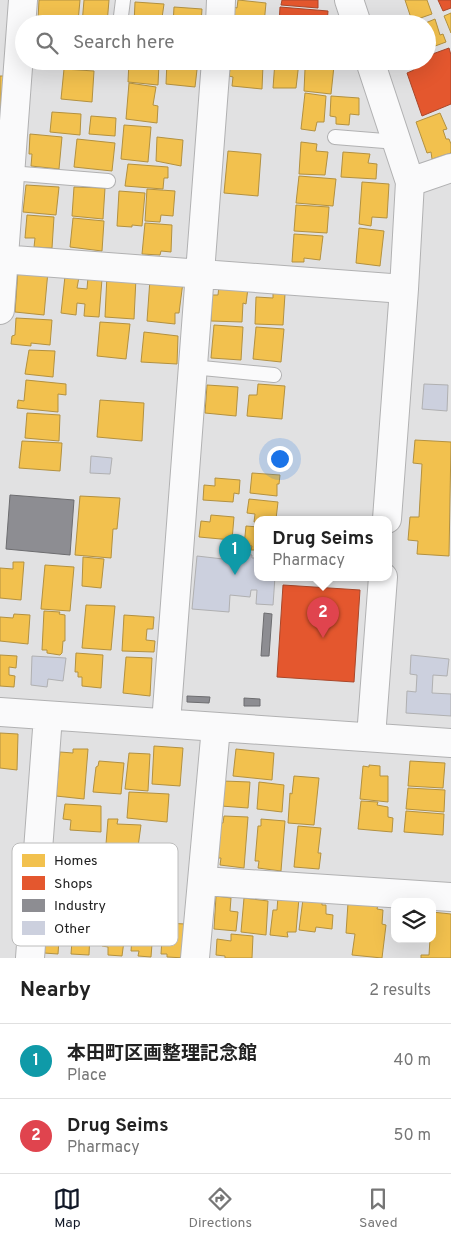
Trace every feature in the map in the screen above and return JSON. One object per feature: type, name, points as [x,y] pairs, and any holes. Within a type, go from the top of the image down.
[{"type":"street","points":[[21,15],[23,0]]},
{"type":"street","points":[[220,15],[221,0]]},
{"type":"street","points":[[349,0],[354,15]]},
{"type":"street","points":[[0,310],[2,259],[10,173],[7,120],[15,60]]},
{"type":"street","points":[[166,723],[215,70]]},
{"type":"street","points":[[373,70],[410,182],[387,516]]},
{"type":"street","points":[[410,182],[451,168]]},
{"type":"street","points":[[2,259],[404,289]]},
{"type":"street","points":[[371,737],[383,581]]},
{"type":"street","points":[[0,712],[451,743]]},
{"type":"street","points":[[39,843],[48,716]]},
{"type":"street","points":[[195,958],[216,727]]},
{"type":"street","points":[[203,880],[451,897]]},
{"type":"lane","points":[[121,15],[123,0]]},
{"type":"lane","points":[[335,137],[397,142]]},
{"type":"lane","points":[[10,173],[108,181]]},
{"type":"lane","points":[[192,367],[274,375]]},
{"type":"building: Homes","points":[[39,0],[80,0],[79,15],[38,15]]},
{"type":"building: Homes","points":[[84,0],[109,0],[108,15],[83,15]]},
{"type":"building: Homes","points":[[238,0],[266,3],[265,15],[233,15],[234,7],[237,8]]},
{"type":"building: Homes","points":[[405,0],[427,0],[432,14],[410,15]]},
{"type":"building: Homes","points":[[135,2],[164,4],[162,15],[134,15]]},
{"type":"building: Homes","points":[[174,7],[202,9],[202,15],[174,15]]},
{"type":"building: Homes","points":[[451,13],[451,33],[444,16]]},
{"type":"building: Homes","points":[[436,22],[440,35],[443,34],[446,42],[436,46]]},
{"type":"building: Homes","points":[[64,70],[94,71],[92,102],[61,99]]},
{"type":"building: Homes","points":[[129,70],[159,70],[158,85],[128,82]]},
{"type":"building: Homes","points":[[167,70],[197,70],[195,87],[166,84]]},
{"type":"building: Homes","points":[[230,70],[263,70],[262,89],[232,86],[233,77],[229,76]]},
{"type":"building: Homes","points":[[274,70],[298,70],[296,88],[273,88]]},
{"type":"building: Homes","points":[[305,70],[334,70],[331,94],[304,91]]},
{"type":"building: Homes","points":[[0,76],[4,76],[1,108],[0,107]]},
{"type":"building: Homes","points":[[129,83],[156,87],[153,105],[158,106],[157,123],[126,119]]},
{"type":"building: Homes","points":[[305,93],[326,96],[324,122],[317,122],[315,131],[301,129]]},
{"type":"building: Homes","points":[[331,96],[359,98],[359,115],[350,114],[349,125],[336,124],[336,117],[330,116]]},
{"type":"building: Homes","points":[[52,112],[81,114],[80,135],[50,132]]},
{"type":"building: Homes","points":[[440,113],[447,129],[443,130],[446,139],[449,139],[451,144],[451,153],[432,159],[431,152],[427,153],[416,122]]},
{"type":"building: Homes","points":[[91,116],[116,118],[115,136],[89,134]]},
{"type":"building: Homes","points":[[124,125],[151,127],[148,162],[121,159]]},
{"type":"building: Homes","points":[[30,134],[62,137],[59,169],[31,166],[32,154],[29,154]]},
{"type":"building: Homes","points":[[157,137],[183,140],[181,166],[156,161]]},
{"type":"building: Homes","points":[[77,139],[115,143],[112,171],[74,167]]},
{"type":"building: Homes","points":[[301,142],[317,144],[316,151],[328,152],[325,175],[299,174]]},
{"type":"building: Homes","points":[[228,151],[261,154],[258,196],[224,193]]},
{"type":"building: Homes","points":[[343,152],[370,154],[368,163],[377,164],[376,179],[341,177]]},
{"type":"building: Homes","points":[[128,164],[168,167],[168,178],[164,178],[163,189],[125,186]]},
{"type":"building: Homes","points":[[299,176],[336,179],[333,206],[296,203]]},
{"type":"building: Homes","points":[[362,182],[389,184],[387,218],[372,217],[371,226],[359,224]]},
{"type":"building: Homes","points":[[26,185],[59,187],[56,215],[23,212]]},
{"type":"building: Homes","points":[[74,187],[105,188],[103,219],[72,216]]},
{"type":"building: Homes","points":[[147,189],[175,191],[173,216],[161,215],[160,222],[145,221]]},
{"type":"building: Homes","points":[[119,191],[145,193],[142,226],[117,226]]},
{"type":"building: Homes","points":[[296,205],[329,207],[327,233],[294,231]]},
{"type":"building: Homes","points":[[27,215],[54,217],[52,248],[34,247],[35,238],[25,238]]},
{"type":"building: Homes","points":[[73,218],[104,221],[102,251],[70,247]]},
{"type":"building: Homes","points":[[145,223],[172,225],[171,252],[161,251],[160,255],[142,254]]},
{"type":"building: Homes","points":[[359,228],[384,231],[380,266],[356,263]]},
{"type":"building: Homes","points":[[294,234],[323,236],[320,260],[304,258],[304,262],[292,262]]},
{"type":"building: Homes","points":[[18,270],[48,271],[44,315],[15,312]]},
{"type":"building: Homes","points":[[107,275],[136,278],[134,319],[105,317]]},
{"type":"building: Homes","points":[[65,276],[79,277],[77,288],[87,289],[88,277],[102,279],[99,317],[84,316],[85,304],[77,303],[76,315],[61,313]]},
{"type":"building: Homes","points":[[150,279],[183,282],[179,313],[175,313],[175,324],[147,321]]},
{"type":"building: Homes","points":[[219,286],[248,288],[246,304],[243,303],[242,322],[211,321],[212,295],[218,295]]},
{"type":"building: Homes","points":[[273,293],[285,294],[283,325],[255,324],[256,297],[273,298]]},
{"type":"building: Homes","points":[[16,318],[52,320],[50,345],[31,343],[31,346],[11,344],[12,336],[15,335]]},
{"type":"building: Homes","points":[[100,322],[130,324],[126,359],[97,356]]},
{"type":"building: Homes","points":[[214,325],[243,327],[241,360],[211,358]]},
{"type":"building: Homes","points":[[256,327],[284,329],[281,362],[253,359]]},
{"type":"building: Homes","points":[[144,332],[178,336],[177,364],[141,362]]},
{"type":"building: Homes","points":[[29,350],[55,351],[53,377],[25,374]]},
{"type":"building: Homes","points":[[26,380],[66,384],[66,395],[58,394],[58,412],[17,408],[18,400],[24,401]]},
{"type":"building: Homes","points":[[258,384],[285,386],[282,419],[247,416],[249,395],[257,395]]},
{"type":"building: Homes","points":[[207,385],[238,387],[236,416],[205,413]]},
{"type":"building: Homes","points":[[100,400],[144,403],[142,441],[97,437]]},
{"type":"building: Homes","points":[[27,413],[60,415],[59,441],[25,438]]},
{"type":"building: Homes","points":[[415,440],[451,442],[449,556],[417,554],[418,541],[408,540],[410,517],[419,517],[422,464],[413,463]]},
{"type":"building: Homes","points":[[22,441],[62,443],[60,471],[19,468]]},
{"type":"building: Homes","points":[[252,473],[280,475],[279,484],[277,484],[277,496],[250,493]]},
{"type":"building: Homes","points":[[215,478],[240,480],[239,494],[234,493],[233,502],[203,500],[204,485],[215,486]]},
{"type":"building: Homes","points":[[80,496],[120,498],[117,529],[113,529],[111,558],[75,555]]},
{"type":"building: Homes","points":[[249,499],[278,502],[276,516],[255,516],[255,514],[247,513]]},
{"type":"building: Homes","points":[[211,515],[234,517],[232,540],[199,537],[201,521],[210,522]]},
{"type":"building: Homes","points":[[246,526],[254,527],[254,550],[251,550],[252,546],[244,546]]},
{"type":"building: Homes","points":[[83,557],[104,559],[101,588],[82,586]]},
{"type":"building: Homes","points":[[13,562],[24,562],[21,600],[0,598],[0,568],[13,569]]},
{"type":"building: Homes","points":[[45,565],[74,567],[70,611],[41,609]]},
{"type":"building: Homes","points":[[86,605],[115,606],[111,650],[82,648]]},
{"type":"building: Homes","points":[[44,611],[60,612],[59,614],[65,615],[65,641],[63,641],[62,653],[60,655],[47,653],[47,650],[42,650]]},
{"type":"building: Homes","points":[[14,614],[30,615],[28,644],[0,641],[0,617],[13,618]]},
{"type":"building: Homes","points":[[124,615],[154,617],[153,629],[147,629],[146,640],[155,641],[154,652],[122,651]]},
{"type":"building: Homes","points":[[76,653],[103,655],[101,688],[82,686],[82,677],[78,677],[78,672],[75,672]]},
{"type":"building: Homes","points":[[0,655],[17,656],[16,668],[9,667],[9,675],[15,676],[14,687],[0,686]]},
{"type":"building: Homes","points":[[126,657],[152,658],[150,696],[123,693]]},
{"type":"building: Homes","points":[[0,733],[18,734],[17,770],[0,768]]},
{"type":"building: Homes","points":[[154,746],[183,748],[180,786],[152,784]]},
{"type":"building: Homes","points":[[73,749],[88,749],[84,799],[56,796],[60,752],[73,753]]},
{"type":"building: Homes","points":[[236,749],[274,753],[272,780],[233,776]]},
{"type":"building: Homes","points":[[129,753],[150,754],[148,791],[125,789]]},
{"type":"building: Homes","points":[[99,761],[124,763],[121,794],[93,792],[96,767]]},
{"type":"building: Homes","points":[[410,761],[445,763],[443,788],[408,786]]},
{"type":"building: Homes","points":[[369,765],[380,766],[380,776],[388,776],[388,802],[360,799],[363,766],[369,767]]},
{"type":"building: Homes","points":[[294,776],[319,778],[314,825],[288,823],[290,793],[292,794]]},
{"type":"building: Homes","points":[[223,781],[250,782],[248,808],[221,806]]},
{"type":"building: Homes","points":[[259,782],[284,785],[282,812],[257,809]]},
{"type":"building: Homes","points":[[408,788],[445,790],[444,812],[406,809]]},
{"type":"building: Homes","points":[[129,792],[169,794],[167,822],[127,818]]},
{"type":"building: Homes","points":[[361,801],[378,802],[377,805],[388,807],[388,817],[393,818],[392,832],[358,829]]},
{"type":"building: Homes","points":[[65,804],[101,806],[101,832],[70,830],[71,820],[63,819]]},
{"type":"building: Homes","points":[[406,811],[444,814],[443,835],[404,832]]},
{"type":"building: Homes","points":[[224,816],[248,817],[244,868],[220,865],[221,858],[218,858],[220,823],[223,823]]},
{"type":"building: Homes","points":[[108,819],[118,819],[117,824],[141,825],[139,843],[106,843]]},
{"type":"building: Homes","points":[[261,819],[285,821],[281,871],[258,868],[259,861],[255,861],[258,826],[261,826]]},
{"type":"building: Homes","points":[[298,826],[321,828],[318,853],[321,853],[319,869],[294,867]]},
{"type":"building: Homes","points":[[216,896],[231,898],[230,911],[238,912],[236,931],[214,929]]},
{"type":"building: Homes","points":[[278,896],[299,898],[296,932],[287,932],[288,937],[270,935],[273,910],[277,910]]},
{"type":"building: Homes","points":[[244,898],[268,901],[266,935],[241,932]]},
{"type":"building: Homes","points":[[303,899],[322,902],[322,905],[326,905],[326,914],[333,915],[332,929],[316,927],[315,932],[299,930]]},
{"type":"building: Homes","points":[[348,903],[378,905],[377,909],[383,910],[382,924],[386,925],[382,958],[352,955],[355,934],[346,933]]},
{"type":"building: Homes","points":[[436,912],[451,914],[451,958],[421,958],[421,955],[429,955],[430,943],[436,943]]},
{"type":"building: Homes","points":[[178,924],[186,924],[185,958],[167,957],[167,954],[161,954],[162,946],[178,946]]},
{"type":"building: Homes","points":[[231,934],[253,936],[252,958],[225,958],[225,956],[216,955],[217,939],[231,941]]},
{"type":"building: Homes","points":[[45,946],[59,946],[58,954],[44,953]]},
{"type":"building: Homes","points":[[72,946],[89,946],[89,955],[71,954]]},
{"type":"building: Homes","points":[[102,946],[123,946],[122,956],[108,955],[108,947]]},
{"type":"building: Homes","points":[[131,946],[152,946],[151,957],[138,956],[139,951],[131,951]]},
{"type":"building: Shops","points":[[282,0],[318,0],[318,8],[281,5]]},
{"type":"building: Shops","points":[[438,0],[451,0],[451,8],[443,11]]},
{"type":"building: Shops","points":[[280,7],[328,11],[328,15],[280,15]]},
{"type":"building: Shops","points":[[449,48],[451,55],[451,104],[422,116],[407,73],[414,70],[436,70],[436,53]]},
{"type":"building: Shops","points":[[283,585],[360,590],[354,682],[277,677]]},
{"type":"building: Industry","points":[[10,495],[74,500],[70,555],[6,549]]},
{"type":"building: Industry","points":[[264,613],[272,614],[269,656],[261,656]]},
{"type":"building: Industry","points":[[187,696],[210,697],[209,703],[187,702]]},
{"type":"building: Industry","points":[[244,698],[260,699],[260,706],[244,706]]},
{"type":"building: Other","points":[[424,384],[448,385],[447,411],[422,409]]},
{"type":"building: Other","points":[[91,456],[112,458],[110,474],[90,473]]},
{"type":"building: Other","points":[[233,553],[252,555],[252,558],[254,558],[254,581],[275,581],[273,605],[256,604],[257,590],[251,590],[250,597],[230,595],[229,612],[192,609],[197,556],[223,559],[223,556],[233,556]]},
{"type":"building: Other","points":[[411,655],[449,659],[447,676],[433,675],[432,693],[451,694],[451,716],[406,713],[407,691],[416,692],[417,675],[410,674]]},
{"type":"building: Other","points":[[32,656],[66,658],[63,681],[48,679],[47,687],[31,685]]},
{"type":"place","name":"本田町区画整理記念館","points":[[235,575]]},
{"type":"place","name":"Drug Seims","points":[[323,638]]}]
